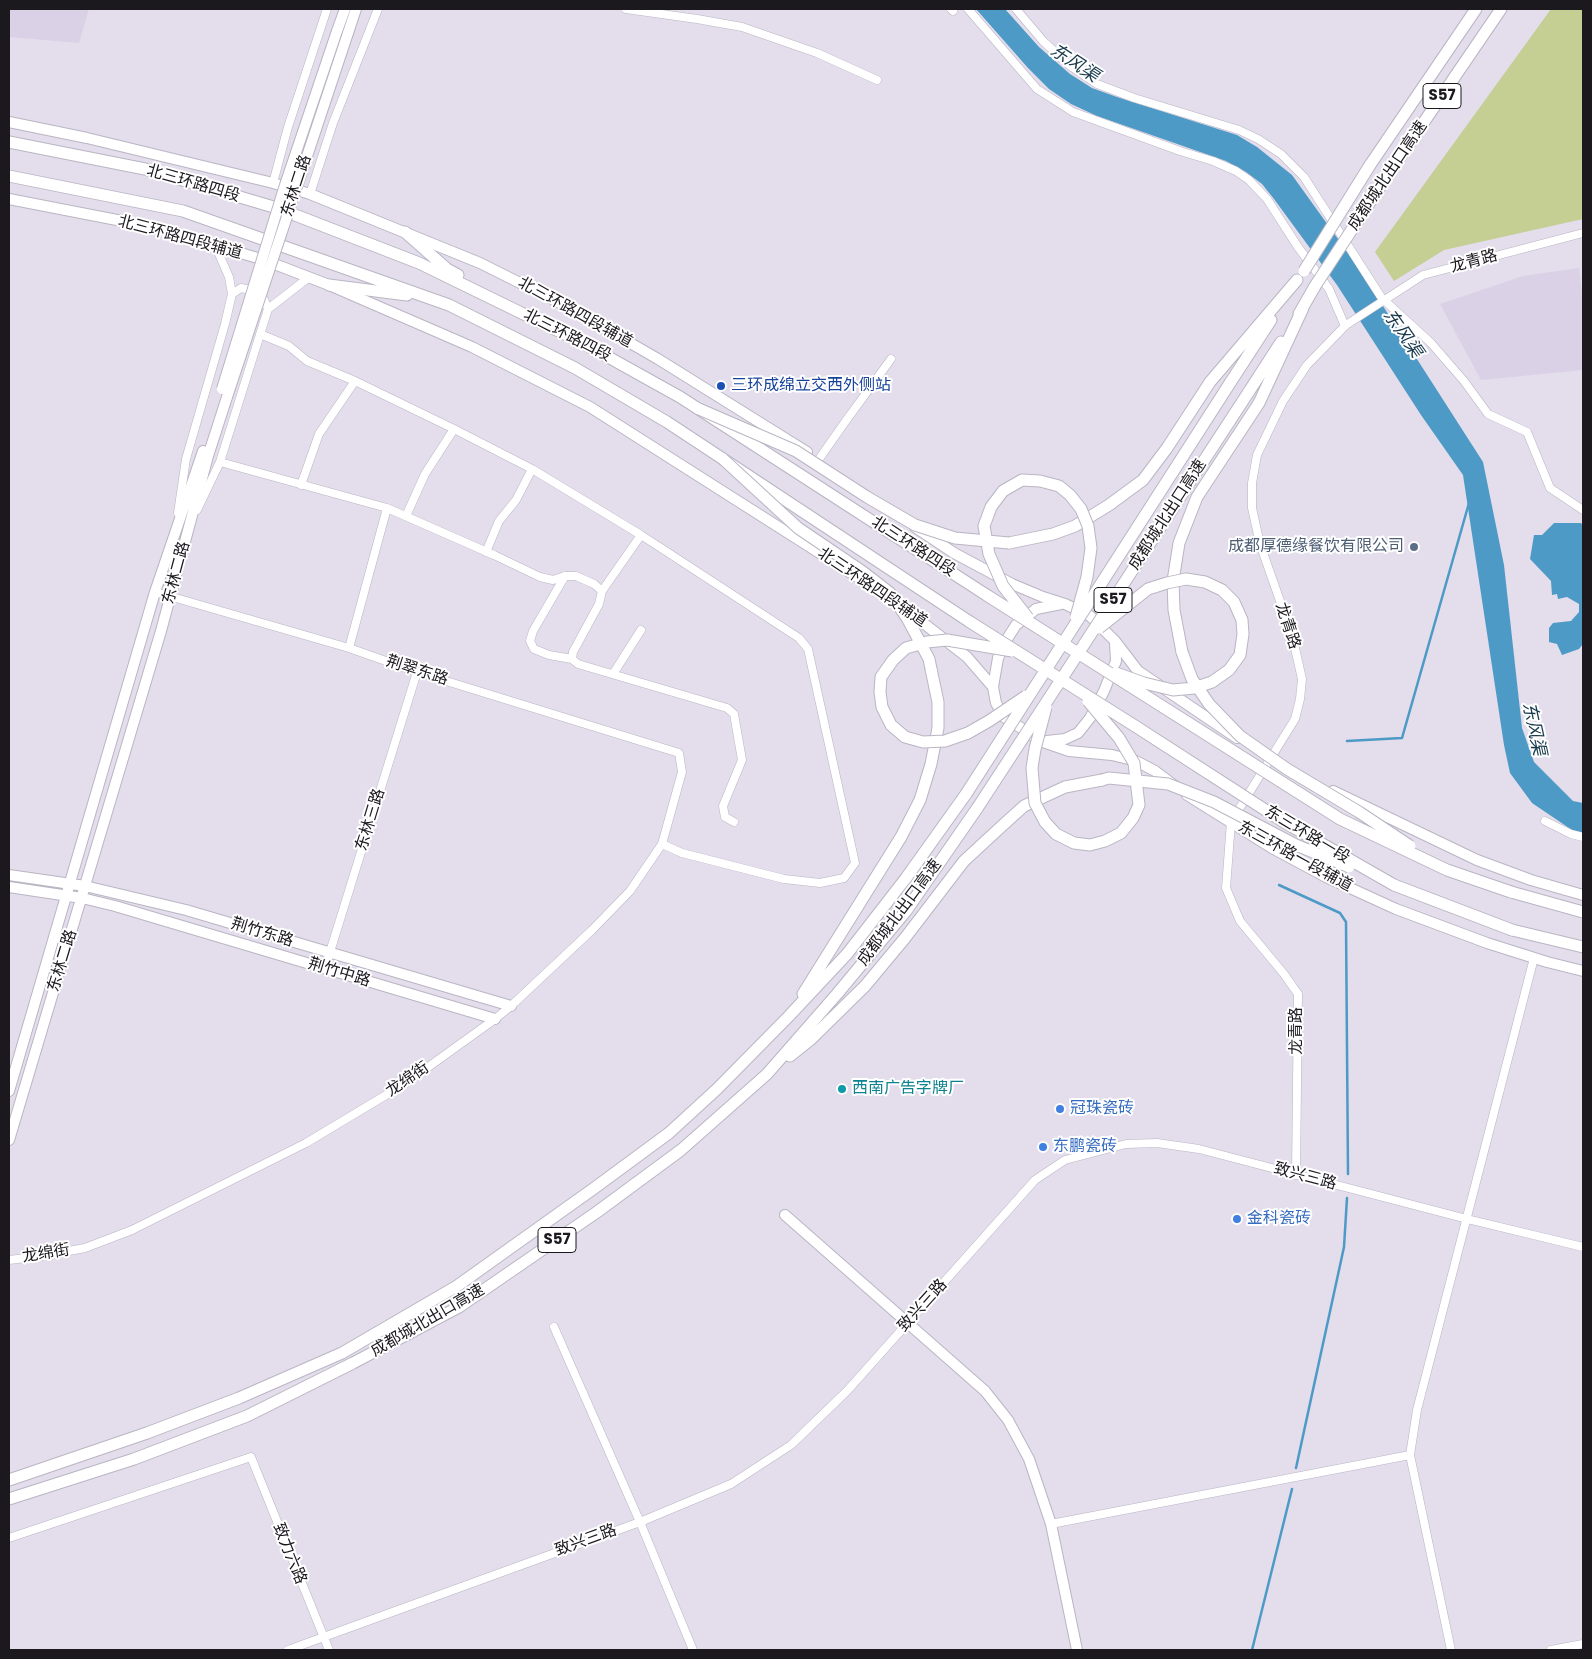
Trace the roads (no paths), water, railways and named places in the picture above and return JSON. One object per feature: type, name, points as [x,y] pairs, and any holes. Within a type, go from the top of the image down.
[{"type":"highway","name":"成都城北出口高速","points":[[9,1480],[147,1433],[239,1398],[342,1353],[457,1286],[669,1133],[717,1089],[847,954],[906,878],[966,794],[1370,165],[1476,9]]},
{"type":"highway","name":"成都城北出口高速","points":[[9,1500],[134,1459],[247,1416],[459,1307],[597,1212],[681,1150],[767,1074],[906,911],[978,806],[1088,638],[1383,182],[1501,9]]},
{"type":"highway","name":"北三环路四段","points":[[9,142],[145,169],[277,208],[419,263],[502,302],[583,343],[680,396],[1072,650]]},
{"type":"highway","name":"北三环路四段","points":[[9,176],[182,211],[449,305],[575,368],[667,422],[1054,675]]},
{"type":"highway","points":[[405,232],[447,269],[502,302]]},
{"type":"highway","points":[[699,408],[796,451],[867,497],[915,525],[955,538],[1009,543],[1053,534],[1075,526],[1109,505],[1143,480],[1167,448],[1210,382],[1300,276]]},
{"type":"highway","points":[[329,285],[428,297]]},
{"type":"highway","points":[[1303,308],[1259,403],[1197,497],[1179,543],[1173,581],[1174,610],[1182,652],[1192,679],[1209,704],[1240,736],[1287,769],[1359,812],[1447,870]]},
{"type":"highway","points":[[723,459],[798,528],[863,572],[890,593],[907,618],[929,659],[938,702],[938,728],[931,764],[920,800],[901,837],[789,1016]]},
{"type":"highway","points":[[1032,624],[1003,586],[989,554],[984,526],[991,507],[1003,491],[1022,480],[1040,481],[1058,486],[1070,495],[1081,509],[1088,526],[1091,548],[1087,577],[1072,628]]},
{"type":"highway","points":[[1088,638],[1148,589],[1186,579],[1205,582],[1222,590],[1234,602],[1242,620],[1243,634],[1240,655],[1229,670],[1212,682],[1194,688],[1173,690],[1144,683],[1096,665]]},
{"type":"highway","points":[[1017,652],[947,640],[927,642],[906,648],[893,660],[881,677],[882,707],[891,725],[905,737],[923,742],[945,741],[968,733],[1031,692]]},
{"type":"highway","name":"东三环路一段","points":[[1072,650],[1340,819],[1447,870],[1511,892],[1583,912]]},
{"type":"highway","name":"东三环路一段","points":[[1054,675],[1284,822],[1394,885],[1512,930],[1583,947]]},
{"type":"highway","points":[[1049,697],[1035,749],[1032,768],[1035,803],[1045,822],[1056,834],[1074,844],[1090,845],[1105,841],[1121,832],[1132,818],[1139,804],[1138,785],[1134,763],[1120,738],[1081,692]]},
{"type":"highway","points":[[767,1074],[810,1040],[865,986],[905,938],[964,861],[1024,806],[1065,787],[1109,778],[1168,784],[1214,802],[1296,845],[1394,885]]},
{"type":"main road","name":"东林二路","points":[[343,32],[345,9]]},
{"type":"main road","name":"东林二路","points":[[9,1091],[154,592],[224,396],[343,32],[356,9]]},
{"type":"main road","name":"北三环路四段辅道","points":[[9,122],[86,138],[273,183],[310,194],[480,262],[566,306],[658,359],[819,460],[954,553],[1012,584],[1065,604],[1090,616],[1115,641]]},
{"type":"main road","name":"北三环路四段辅道","points":[[9,200],[158,228],[264,260],[329,285],[472,347],[590,407],[903,607],[967,657],[993,687],[996,703],[1004,717],[1018,726]]},
{"type":"main road","name":"东林二路","points":[[9,1140],[170,597],[224,396]]},
{"type":"main road","points":[[993,687],[998,658],[1016,625],[1036,609],[1065,604]]},
{"type":"main road","points":[[1115,641],[1138,671],[1270,760],[1477,860],[1531,880],[1583,895]]},
{"type":"main road","points":[[1044,742],[1065,739],[1078,733],[1090,718],[1104,691],[1116,661],[1115,641]]},
{"type":"main road","name":"东三环路一段辅道","points":[[1018,726],[1044,742],[1069,751],[1112,755],[1136,761],[1155,771],[1183,792],[1272,848],[1326,877],[1396,909],[1486,943],[1534,958],[1583,970]]},
{"type":"main road","name":"荆竹东路","points":[[9,875],[70,883],[186,910],[511,1006]]},
{"type":"main road","name":"荆竹中路","points":[[9,887],[82,898],[495,1019]]},
{"type":"main road","points":[[785,1215],[985,1391],[1008,1420],[1029,1459],[1050,1524],[1077,1650]]},
{"type":"street","points":[[273,183],[288,127],[327,9]]},
{"type":"street","points":[[310,194],[333,123],[378,9]]},
{"type":"street","points":[[626,9],[742,27],[817,53],[877,80]]},
{"type":"street","points":[[968,9],[1037,89],[1073,112],[1213,161],[1236,171],[1249,180],[1267,199],[1298,247],[1329,289],[1345,326]]},
{"type":"street","points":[[1016,9],[1043,41],[1069,65],[1097,84],[1134,98],[1239,130],[1258,139],[1281,154],[1304,177],[1384,300],[1431,343],[1464,381],[1488,414],[1527,432],[1550,488],[1583,510]]},
{"type":"street","name":"龙青路","points":[[1296,1175],[1298,994],[1240,921],[1226,888],[1231,822],[1295,719],[1302,679],[1292,634],[1260,544],[1252,508],[1252,483],[1257,455],[1283,401],[1307,365],[1345,326],[1423,275],[1583,233]]},
{"type":"street","points":[[176,526],[186,459],[232,294],[229,277],[215,245]]},
{"type":"street","points":[[190,525],[220,462],[268,309],[308,278]]},
{"type":"street","points":[[232,294],[240,288],[256,291],[262,295],[268,309]]},
{"type":"street","points":[[260,334],[289,346],[307,361],[355,381],[532,469],[641,535],[799,638],[808,649],[855,863],[844,878],[820,883],[784,879],[682,853],[662,844]]},
{"type":"street","points":[[819,460],[891,358]]},
{"type":"street","points":[[301,484],[319,434],[355,381]]},
{"type":"street","points":[[406,516],[425,474],[454,429]]},
{"type":"street","points":[[220,462],[387,508],[540,577],[552,580],[565,576],[576,576],[594,584],[602,591]]},
{"type":"street","points":[[486,552],[499,521],[516,500],[532,469]]},
{"type":"street","points":[[349,648],[387,508]]},
{"type":"street","points":[[572,659],[573,652],[599,604],[602,591],[641,535]]},
{"type":"street","points":[[565,576],[533,630],[530,642],[534,649],[549,655],[572,659],[578,664],[727,708],[734,714],[742,760],[723,806],[725,817],[734,822]]},
{"type":"street","name":"荆翠东路","points":[[154,592],[349,648],[417,672],[679,753]]},
{"type":"street","points":[[613,674],[641,630]]},
{"type":"street","name":"东林三路","points":[[325,968],[417,672]]},
{"type":"street","name":"龙绵街","points":[[9,1260],[85,1248],[132,1230],[306,1143],[406,1082],[495,1019],[592,930],[623,898],[662,844],[682,772],[679,753]]},
{"type":"street","points":[[1545,821],[1571,834],[1583,837]]},
{"type":"street","points":[[1451,1650],[1410,1455],[1417,1410],[1534,958]]},
{"type":"street","name":"致兴三路","points":[[288,1650],[640,1522],[731,1484],[791,1445],[848,1392],[1035,1180],[1065,1160],[1126,1144],[1157,1143],[1199,1149],[1467,1219],[1583,1247]]},
{"type":"street","points":[[554,1327],[640,1522],[693,1650]]},
{"type":"street","points":[[1050,1524],[1410,1455]]},
{"type":"street","name":"致力六路","points":[[9,1538],[251,1457],[328,1650]]},
{"type":"street","points":[[1551,1650],[1583,1644]]},
{"type":"water","points":[[976,9],[1005,9],[1039,47],[1070,74],[1092,88],[1237,135],[1257,147],[1292,175],[1356,264],[1483,462],[1504,565],[1522,728],[1534,762],[1573,801],[1583,803],[1583,833],[1572,830],[1532,803],[1510,773],[1504,745],[1463,475],[1421,415],[1337,285],[1274,199],[1262,184],[1226,161],[1097,116],[1071,104],[1049,89],[1028,68]]},
{"type":"water","points":[[1554,523],[1581,523],[1583,526],[1583,644],[1579,649],[1562,655],[1557,644],[1549,642],[1549,628],[1553,623],[1571,621],[1579,612],[1579,604],[1567,597],[1558,599],[1557,594],[1552,595],[1551,581],[1530,559],[1534,535],[1542,535]]},
{"type":"waterway","points":[[1347,741],[1402,738],[1469,503]]},
{"type":"waterway","points":[[1279,885],[1340,913],[1346,922],[1348,1174]]},
{"type":"waterway","points":[[1296,1468],[1344,1247],[1347,1198]]},
{"type":"waterway","points":[[1252,1650],[1292,1489]]},
{"type":"place","name":"三环成绵立交西外侧站","points":[[721,386]]},
{"type":"place","name":"成都厚德缘餐饮有限公司","points":[[1414,547]]},
{"type":"place","name":"西南广告字牌厂","points":[[842,1089]]},
{"type":"place","name":"冠珠瓷砖","points":[[1060,1109]]},
{"type":"place","name":"东鹏瓷砖","points":[[1043,1147]]},
{"type":"place","name":"金科瓷砖","points":[[1237,1219]]},
{"type":"water label","name":"东风渠","points":[[1074,64]]},
{"type":"water label","name":"东风渠","points":[[1402,334]]},
{"type":"water label","name":"东风渠","points":[[1533,729]]}]
